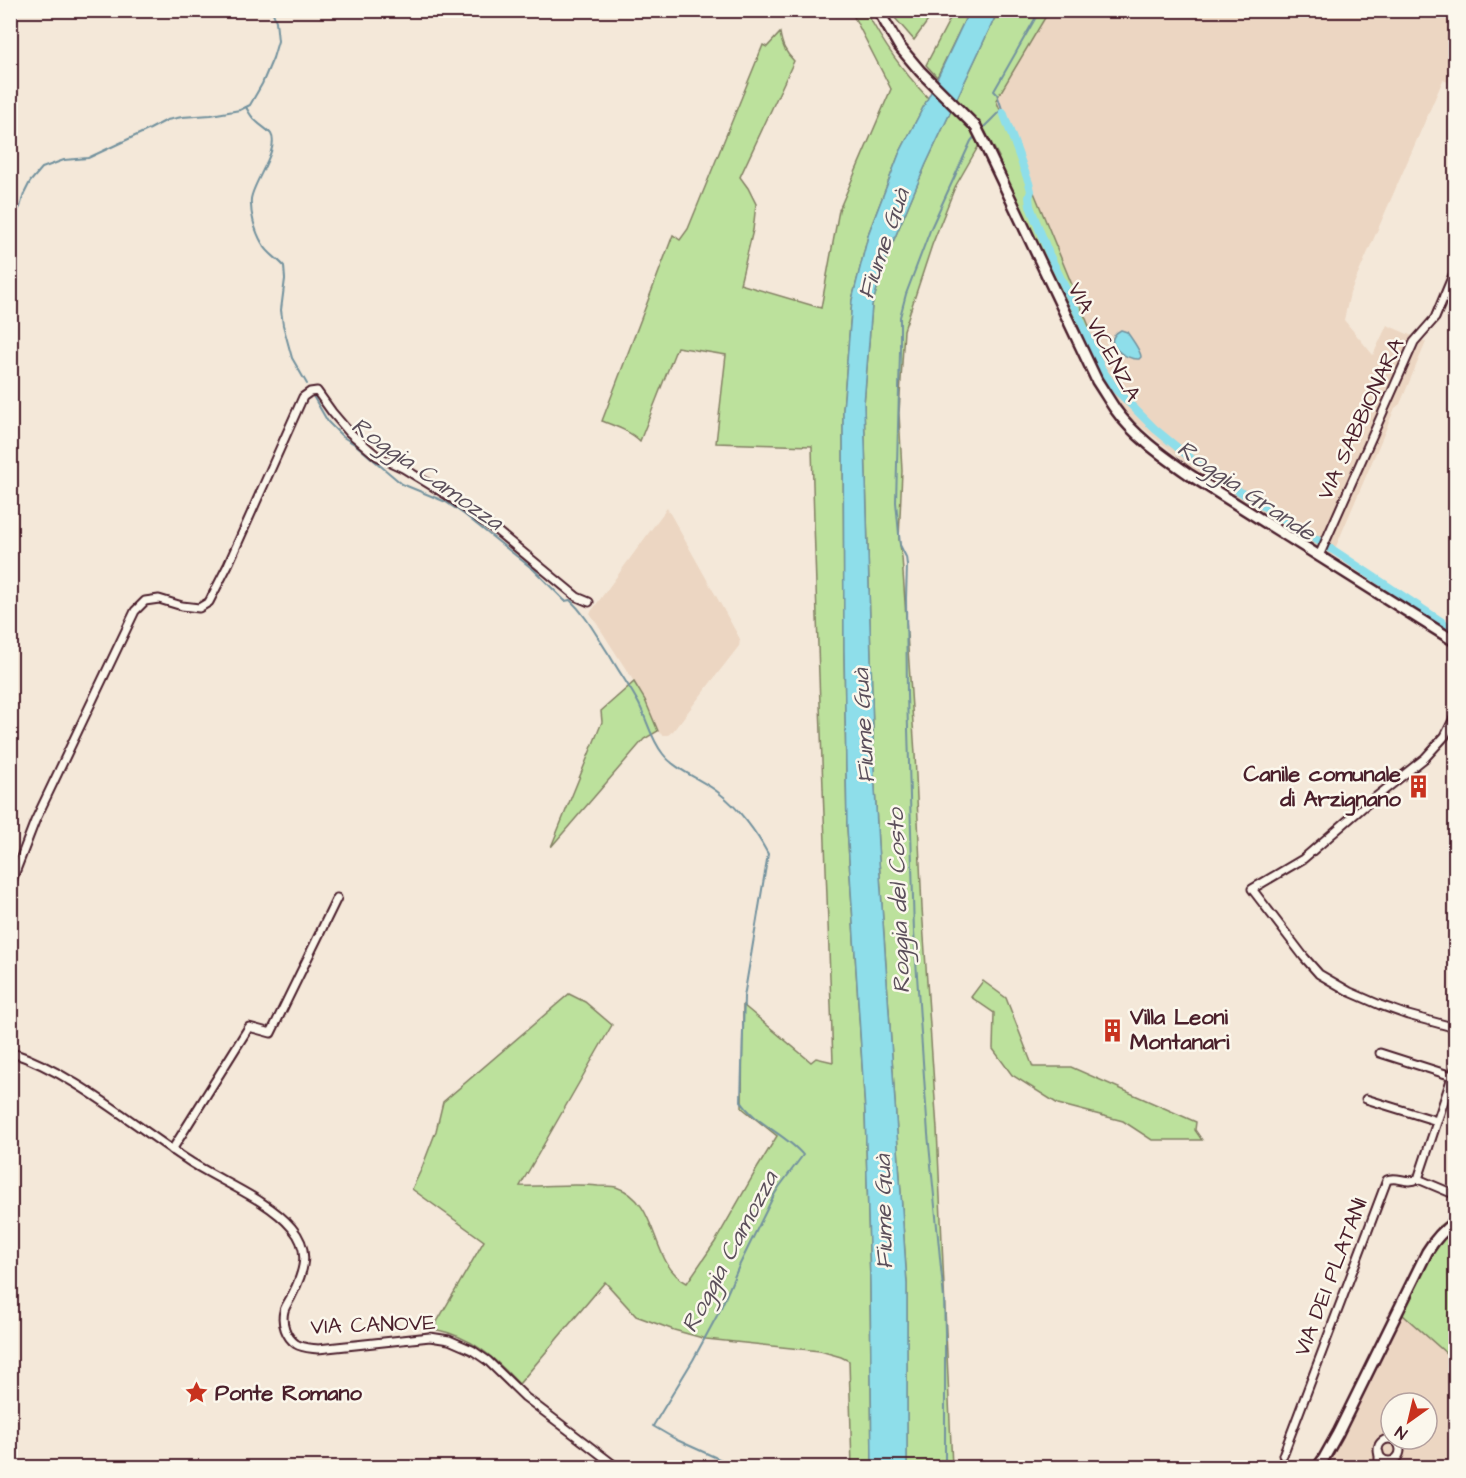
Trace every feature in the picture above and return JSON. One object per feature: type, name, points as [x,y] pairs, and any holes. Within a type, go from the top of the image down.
[{"type":"main road","name":"VIA VICENZA","points":[[878,10],[899,46],[922,73],[976,127],[1097,381],[1116,410],[1133,430],[1163,456],[1190,475],[1455,642]]},
{"type":"main road","points":[[1317,1467],[1338,1433],[1427,1252],[1444,1228],[1455,1221]]},
{"type":"street","name":"VIA SABBIONARA","points":[[1319,556],[1414,342],[1435,318],[1455,268]]},
{"type":"street","points":[[10,895],[13,878],[35,821],[135,611],[145,601],[159,598],[182,606],[199,608],[209,602],[228,565],[303,397],[310,392],[317,391],[350,432],[377,456],[403,468],[447,495],[497,531],[577,597],[589,602]]},
{"type":"street","points":[[1455,714],[1445,736],[1425,758],[1303,858],[1252,889],[1319,974],[1350,992],[1380,1005],[1455,1028]]},
{"type":"street","points":[[172,1150],[249,1027],[271,1034],[337,898]]},
{"type":"street","name":"VIA CANOVE","points":[[10,1052],[31,1059],[77,1085],[198,1167],[282,1216],[294,1230],[303,1248],[304,1264],[300,1281],[284,1311],[283,1327],[295,1343],[303,1347],[318,1349],[430,1337],[449,1340],[472,1350],[489,1362],[525,1397],[618,1467]]},
{"type":"street","points":[[1380,1053],[1452,1076]]},
{"type":"street","points":[[1418,1179],[1455,1065]]},
{"type":"street","points":[[1366,1099],[1437,1121]]},
{"type":"street","name":"VIA DEI PLATANI","points":[[1283,1455],[1385,1183],[1389,1178],[1412,1182],[1418,1179],[1455,1195]]},
{"type":"street","points":[[1378,1453],[1390,1464],[1399,1454],[1399,1447],[1396,1442],[1389,1439],[1383,1441],[1379,1447],[1378,1453],[1378,1467]]},
{"type":"shaded area","points":[[1453,10],[1455,12],[1455,85],[1443,80],[1350,293],[1344,320],[1373,355],[1387,325],[1426,342],[1400,404],[1395,408],[1331,558],[1188,465],[1135,422],[1114,398],[1082,333],[1090,331],[996,99],[1049,11]]},
{"type":"shaded area","points":[[667,508],[740,639],[739,646],[673,731],[668,735],[662,735],[658,731],[645,699],[590,613]]},
{"type":"shaded area","points":[[1394,1307],[1455,1361],[1455,1467],[1312,1468],[1331,1441]]},
{"type":"green space","points":[[851,11],[866,11],[879,35],[909,77],[928,98],[899,154],[869,232],[852,300],[843,410],[847,827],[865,1111],[872,1467],[852,1467],[849,1361],[820,1351],[706,1339],[674,1330],[636,1316],[605,1282],[519,1384],[481,1349],[460,1337],[434,1329],[484,1241],[412,1189],[436,1131],[443,1102],[569,994],[585,1002],[612,1025],[520,1186],[611,1186],[630,1195],[641,1206],[648,1219],[666,1262],[675,1274],[687,1283],[715,1242],[777,1136],[742,1108],[743,1005],[811,1062],[816,1058],[833,1062],[812,446],[716,443],[726,355],[677,347],[640,441],[627,432],[602,421],[673,235],[680,240],[688,229],[763,45],[767,47],[780,33],[784,48],[794,61],[740,177],[756,204],[753,230],[740,284],[821,308],[839,210],[891,89]]},
{"type":"green space","points":[[889,11],[935,11],[914,40]]},
{"type":"green space","points":[[954,11],[969,11],[937,77],[926,65]]},
{"type":"green space","points":[[998,11],[1049,11],[996,100],[1091,331],[1082,333],[997,161],[999,157],[986,133],[955,187],[932,245],[904,330],[899,413],[902,471],[899,539],[915,754],[922,908],[937,1129],[952,1467],[907,1468],[907,1284],[874,769],[864,404],[872,305],[887,256],[926,164]]},
{"type":"green space","points":[[634,682],[645,700],[658,731],[644,739],[551,847],[602,722],[601,711]]},
{"type":"green space","points":[[983,981],[1006,998],[1033,1067],[1071,1067],[1196,1122],[1195,1130],[1202,1140],[1152,1140],[1123,1121],[1058,1104],[1012,1075],[993,1049],[994,1013],[971,997]]},
{"type":"green space","points":[[1450,1218],[1455,1220],[1455,1361],[1394,1307],[1439,1226]]},
{"type":"water","name":"Fiume Guà","points":[[969,11],[998,11],[926,164],[887,256],[872,305],[864,404],[874,769],[907,1284],[907,1467],[872,1468],[865,1111],[847,827],[843,410],[852,300],[869,232],[899,154]]},
{"type":"water","points":[[1121,330],[1127,332],[1136,344],[1141,354],[1139,359],[1127,357],[1113,345],[1115,335]]},
{"type":"waterway","points":[[10,224],[30,182],[42,168],[64,160],[88,158],[167,120],[240,110],[250,105],[262,84],[278,41],[276,21],[272,10]]},
{"type":"waterway","name":"Roggia Grande","points":[[980,131],[1002,109],[994,91],[1040,10]]},
{"type":"waterway","name":"Roggia Camozza","points":[[246,107],[254,119],[271,134],[273,140],[269,157],[253,192],[251,210],[262,243],[284,266],[285,279],[281,310],[283,325],[292,358],[307,384]]},
{"type":"waterway","name":"Roggia Grande","points":[[1003,112],[1029,183],[1030,206],[1049,254],[1101,368],[1116,390],[1155,429],[1189,457],[1456,631]]},
{"type":"waterway","name":"Roggia del Costo","points":[[945,1468],[944,1299],[928,1134],[914,932],[907,695],[907,565],[900,545],[896,502],[900,317],[906,294],[931,228],[971,141],[976,135]]},
{"type":"waterway","name":"Roggia Camozza","points":[[313,396],[328,422],[343,437],[356,445],[402,484],[446,502],[465,515],[534,570],[565,601],[570,600],[576,606],[632,692],[663,754],[668,760],[712,788],[733,805],[768,854],[744,997],[741,1101],[754,1116],[803,1155],[774,1195],[719,1312],[653,1426],[677,1440],[739,1468]]},
{"type":"place","name":"Canile comunale di Arzignano","points":[[1419,787]]},
{"type":"place","name":"Villa Leoni Montanari","points":[[1112,1030]]},
{"type":"place","name":"Ponte Romano","points":[[197,1393]]}]
